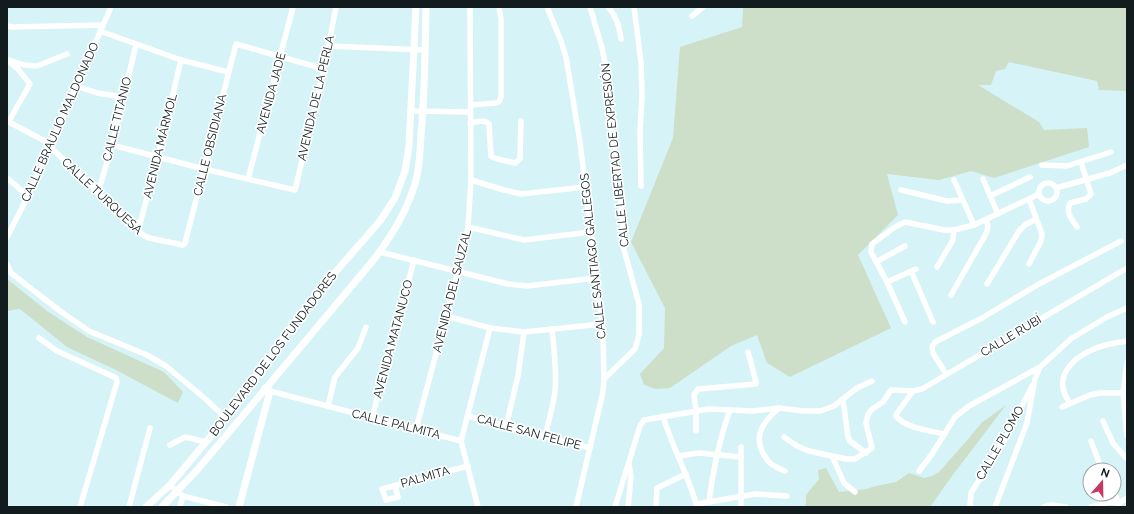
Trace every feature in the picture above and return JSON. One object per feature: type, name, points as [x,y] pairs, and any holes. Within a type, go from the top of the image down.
[{"type":"main road","name":"BOULEVARD DE LOS FUNDADORES","points":[[146,507],[170,485],[226,418],[303,311],[387,212],[402,183],[405,171],[411,111],[416,7]]},
{"type":"main road","name":"BOULEVARD DE LOS FUNDADORES","points":[[162,507],[180,494],[228,433],[268,389],[380,252],[404,214],[416,182],[419,165],[423,111],[426,7]]},
{"type":"main road","points":[[239,507],[268,389]]},
{"type":"main road","points":[[226,418],[229,428],[228,433]]},
{"type":"street","name":"CALLE BRAULIO MALDONADO","points":[[7,237],[28,196],[111,7]]},
{"type":"street","name":"AVENIDA JADE","points":[[248,179],[293,7]]},
{"type":"street","name":"AVENIDA DE LA PERLA","points":[[248,179],[295,190],[324,69],[336,7]]},
{"type":"street","name":"AVENIDA DEL SAUZAL","points":[[416,430],[458,271],[468,227],[472,180],[470,123],[470,7]]},
{"type":"street","points":[[471,105],[500,102],[502,19],[499,7]]},
{"type":"street","name":"CALLE SANTIAGO GALLEGOS","points":[[547,7],[566,57],[580,142],[602,324],[603,392],[576,507]]},
{"type":"street","name":"CALLE LIBERTAD DE EXPRESIÓN","points":[[590,7],[606,67],[609,112],[623,223],[623,246],[639,304],[639,335],[637,345],[604,379]]},
{"type":"street","points":[[608,7],[619,24],[622,39]]},
{"type":"street","points":[[634,7],[641,64],[642,89],[640,132],[641,186]]},
{"type":"street","points":[[692,16],[703,7]]},
{"type":"street","points":[[7,26],[102,28],[136,45],[181,60],[228,72]]},
{"type":"street","name":"CALLE OBSIDIANA","points":[[183,245],[185,243],[236,44],[281,57]]},
{"type":"street","name":"CALLE TITANIO","points":[[98,193],[112,145],[136,45]]},
{"type":"street","points":[[328,46],[425,50]]},
{"type":"street","points":[[7,60],[24,65],[36,66],[66,54]]},
{"type":"street","points":[[281,57],[324,69]]},
{"type":"street","points":[[7,60],[18,69],[30,84],[8,121]]},
{"type":"street","name":"AVENIDA MÁRMOL","points":[[138,231],[158,157],[181,60]]},
{"type":"street","points":[[76,86],[97,93],[123,96]]},
{"type":"street","points":[[411,111],[470,112]]},
{"type":"street","name":"CALLE TURQUESA","points":[[8,121],[43,140],[138,231],[149,238],[183,245]]},
{"type":"street","points":[[470,123],[488,122],[491,156],[515,163],[520,159],[521,121]]},
{"type":"street","points":[[112,145],[248,179]]},
{"type":"street","points":[[1042,165],[1067,166],[1111,152]]},
{"type":"street","points":[[1077,227],[1067,212],[1068,207],[1070,203],[1089,197],[1091,194],[1081,162]]},
{"type":"street","points":[[1056,188],[1110,173],[1127,165]]},
{"type":"street","points":[[990,196],[1030,177]]},
{"type":"street","points":[[7,178],[28,196]]},
{"type":"street","points":[[983,179],[998,214]]},
{"type":"street","points":[[472,180],[521,194],[585,187]]},
{"type":"street","points":[[954,180],[974,225]]},
{"type":"street","points":[[1050,183],[1056,188],[1057,196],[1051,201],[1043,201],[1039,194],[1040,187],[1050,183]]},
{"type":"street","points":[[901,190],[941,200],[963,200]]},
{"type":"street","points":[[905,322],[887,282],[871,252],[872,244],[895,227],[905,222],[944,230],[954,230],[986,220],[1039,194]]},
{"type":"street","points":[[1028,199],[1042,234],[1041,241],[1029,264]]},
{"type":"street","points":[[987,284],[1019,231],[1025,225],[1036,219]]},
{"type":"street","points":[[951,295],[987,232],[988,226],[986,220]]},
{"type":"street","points":[[468,227],[524,240],[591,232]]},
{"type":"street","points":[[937,267],[953,240],[954,230]]},
{"type":"street","points":[[946,374],[933,353],[932,347],[935,342],[982,318],[1039,284],[1121,241]]},
{"type":"street","points":[[876,262],[905,246]]},
{"type":"street","points":[[380,252],[508,284],[527,286],[596,278]]},
{"type":"street","name":"AVENIDA MATANUCO","points":[[372,418],[414,260]]},
{"type":"street","points":[[7,264],[9,272],[89,331],[147,355],[166,366],[226,418]]},
{"type":"street","name":"CALLE RUBÍ","points":[[866,453],[872,448],[866,422],[868,415],[871,410],[883,402],[891,390],[913,391],[922,389],[1127,268]]},
{"type":"street","points":[[887,282],[914,270],[933,322]]},
{"type":"street","points":[[919,471],[932,454],[955,417],[969,406],[1040,367],[1072,338],[1107,317],[1127,308]]},
{"type":"street","points":[[446,316],[490,328],[524,332],[602,324]]},
{"type":"street","points":[[328,406],[335,377],[358,348],[366,327]]},
{"type":"street","points":[[478,507],[461,440],[490,328]]},
{"type":"street","points":[[545,436],[555,390],[556,372],[552,330]]},
{"type":"street","points":[[506,426],[518,376],[524,332]]},
{"type":"street","points":[[39,338],[57,351],[116,378],[117,382],[80,507]]},
{"type":"street","points":[[1070,403],[1064,396],[1062,387],[1063,376],[1067,368],[1075,360],[1094,349],[1107,345],[1127,342]]},
{"type":"street","points":[[696,431],[694,395],[698,389],[756,384],[748,352]]},
{"type":"street","points":[[1127,362],[1123,393],[1127,436]]},
{"type":"street","points":[[995,507],[1027,423],[1035,379],[1040,367]]},
{"type":"street","name":"CALLE PLOMO","points":[[970,507],[971,493],[1008,434],[1035,379]]},
{"type":"street","points":[[615,507],[641,423],[644,420],[709,409],[753,412],[779,408],[804,411],[821,411],[834,406],[857,388],[872,380]]},
{"type":"street","name":"CALLE PALMITA","points":[[268,389],[416,430],[461,440]]},
{"type":"street","points":[[913,391],[896,416],[911,426],[944,434]]},
{"type":"street","points":[[1062,407],[1090,395],[1100,393],[1123,393]]},
{"type":"street","points":[[784,437],[797,446],[809,451],[846,460],[855,459],[866,453],[850,441],[843,400]]},
{"type":"street","points":[[779,408],[765,421],[760,434],[760,442],[770,462],[785,471]]},
{"type":"street","points":[[709,502],[717,454],[723,429],[730,410]]},
{"type":"street","name":"CALLE SAN FELIPE","points":[[468,416],[590,448]]},
{"type":"street","points":[[663,416],[668,434],[686,474],[697,505],[755,494],[787,496]]},
{"type":"street","points":[[1103,421],[1113,443],[1127,459]]},
{"type":"street","points":[[129,507],[150,428]]},
{"type":"street","points":[[170,445],[185,437],[206,442]]},
{"type":"street","points":[[1091,441],[1099,462]]},
{"type":"street","points":[[741,447],[741,507]]},
{"type":"street","points":[[678,456],[699,453],[741,457]]},
{"type":"street","points":[[832,456],[844,483],[855,492]]},
{"type":"street","points":[[628,507],[631,477],[629,464]]},
{"type":"street","name":"PALMITA","points":[[395,486],[398,496],[386,500],[382,489],[468,466]]},
{"type":"street","points":[[656,507],[657,488],[686,474]]},
{"type":"street","points":[[170,485],[180,494],[226,507]]},
{"type":"street","points":[[180,494],[180,507]]},
{"type":"street","points":[[1091,507],[1109,502],[1119,503],[1127,498]]},
{"type":"street","points":[[1044,507],[1051,505],[1066,507]]},
{"type":"green space","points":[[743,7],[1127,7],[1127,91],[1099,90],[1097,81],[1009,62],[1005,69],[996,71],[991,85],[978,85],[1039,122],[1044,130],[1087,128],[1089,147],[994,178],[971,171],[939,180],[887,174],[898,215],[858,255],[891,328],[790,377],[767,363],[757,335],[731,346],[670,388],[656,389],[644,385],[640,374],[664,348],[665,308],[631,242],[673,138],[680,47],[742,27]]},
{"type":"green space","points":[[7,279],[47,311],[87,337],[164,372],[183,392],[178,403],[116,370],[67,347],[20,309],[7,311]]},
{"type":"green space","points":[[1006,405],[930,507],[804,507],[806,504],[806,495],[819,479],[818,470],[826,468],[839,492],[866,489],[896,482],[909,473],[924,478],[932,476],[939,472],[982,422]]}]
